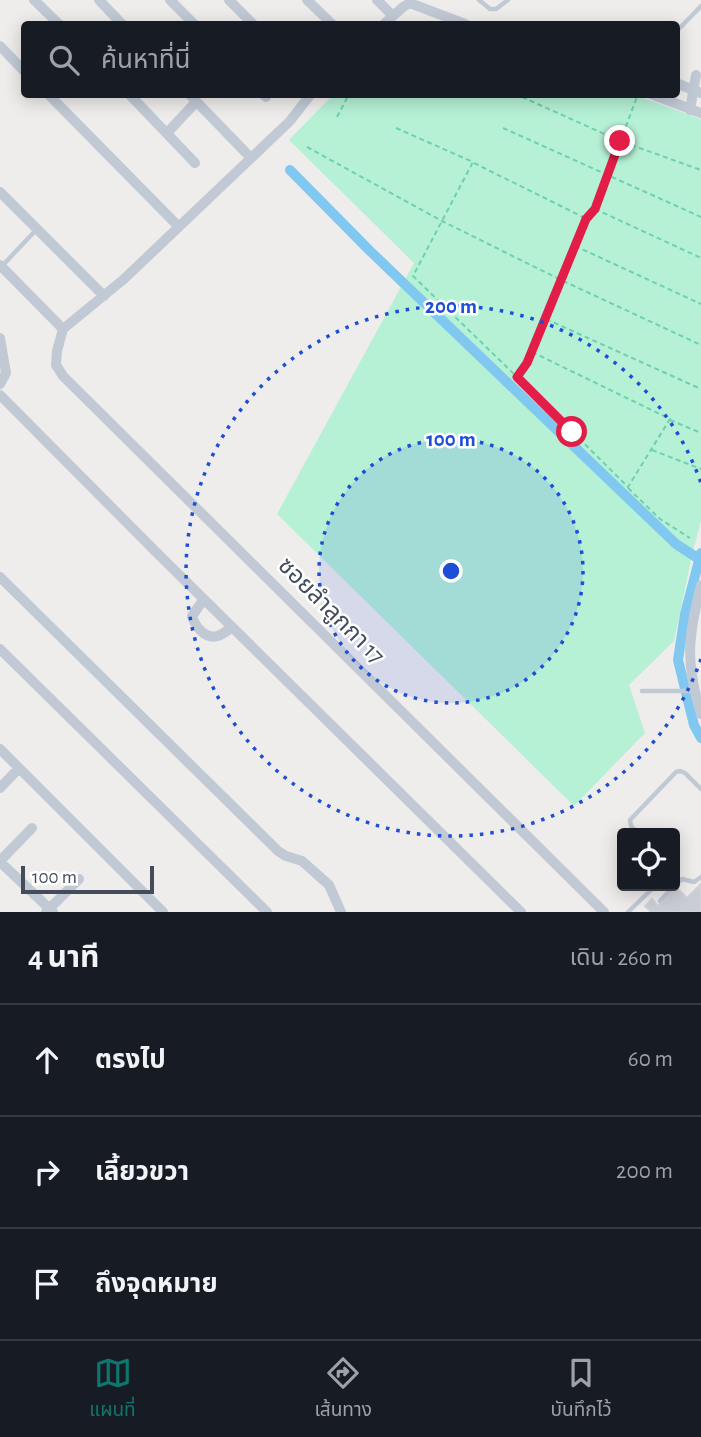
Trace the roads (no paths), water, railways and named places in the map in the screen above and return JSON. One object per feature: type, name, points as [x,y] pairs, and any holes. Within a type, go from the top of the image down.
[{"type":"street","points":[[34,0],[56,21]]},
{"type":"street","points":[[99,0],[119,21]]},
{"type":"street","points":[[170,0],[191,21]]},
{"type":"street","points":[[229,0],[250,21]]},
{"type":"street","points":[[307,0],[329,21]]},
{"type":"street","points":[[377,0],[393,16]]},
{"type":"street","points":[[387,21],[405,3],[457,21]]},
{"type":"street","points":[[0,46],[21,68]]},
{"type":"street","points":[[690,110],[697,91],[696,75]]},
{"type":"street","points":[[680,84],[697,91]]},
{"type":"street","points":[[52,98],[179,227]]},
{"type":"street","points":[[133,98],[195,163]]},
{"type":"street","points":[[1,266],[63,329],[124,279],[290,121],[308,98]]},
{"type":"street","points":[[661,98],[701,113]]},
{"type":"street","points":[[167,133],[193,99],[251,158]]},
{"type":"street","points":[[0,192],[104,296]]},
{"type":"street","name":"ซอยลำลูกกา 17","points":[[63,329],[56,365],[63,376],[604,912]]},
{"type":"street","points":[[0,338],[6,373],[0,384]]},
{"type":"street","points":[[0,395],[521,912]]},
{"type":"street","points":[[0,577],[278,850],[286,856],[302,860],[329,885],[341,912]]},
{"type":"street","points":[[701,585],[692,618],[689,651],[691,691],[701,714]]},
{"type":"street","points":[[204,599],[192,616],[199,629],[206,636],[218,637],[232,627]]},
{"type":"street","points":[[0,649],[267,912]]},
{"type":"street","points":[[0,749],[163,912]]},
{"type":"street","points":[[0,788],[19,768]]},
{"type":"street","points":[[32,828],[0,861],[50,911],[79,879]]},
{"type":"lane","points":[[479,0],[490,9],[496,9],[508,0]]},
{"type":"lane","points":[[680,29],[701,6]]},
{"type":"lane","points":[[1,266],[37,229]]},
{"type":"lane","points":[[642,691],[691,691]]},
{"type":"lane","points":[[633,828],[630,820],[676,772],[683,772],[701,789]]},
{"type":"lane","points":[[680,881],[694,882],[701,877]]},
{"type":"lane","points":[[628,912],[650,891]]},
{"type":"lane","points":[[660,901],[669,891]]},
{"type":"waterway","points":[[290,170],[370,251],[676,544],[699,559]]},
{"type":"waterway","points":[[701,553],[685,614],[678,660],[694,725],[701,738]]}]
